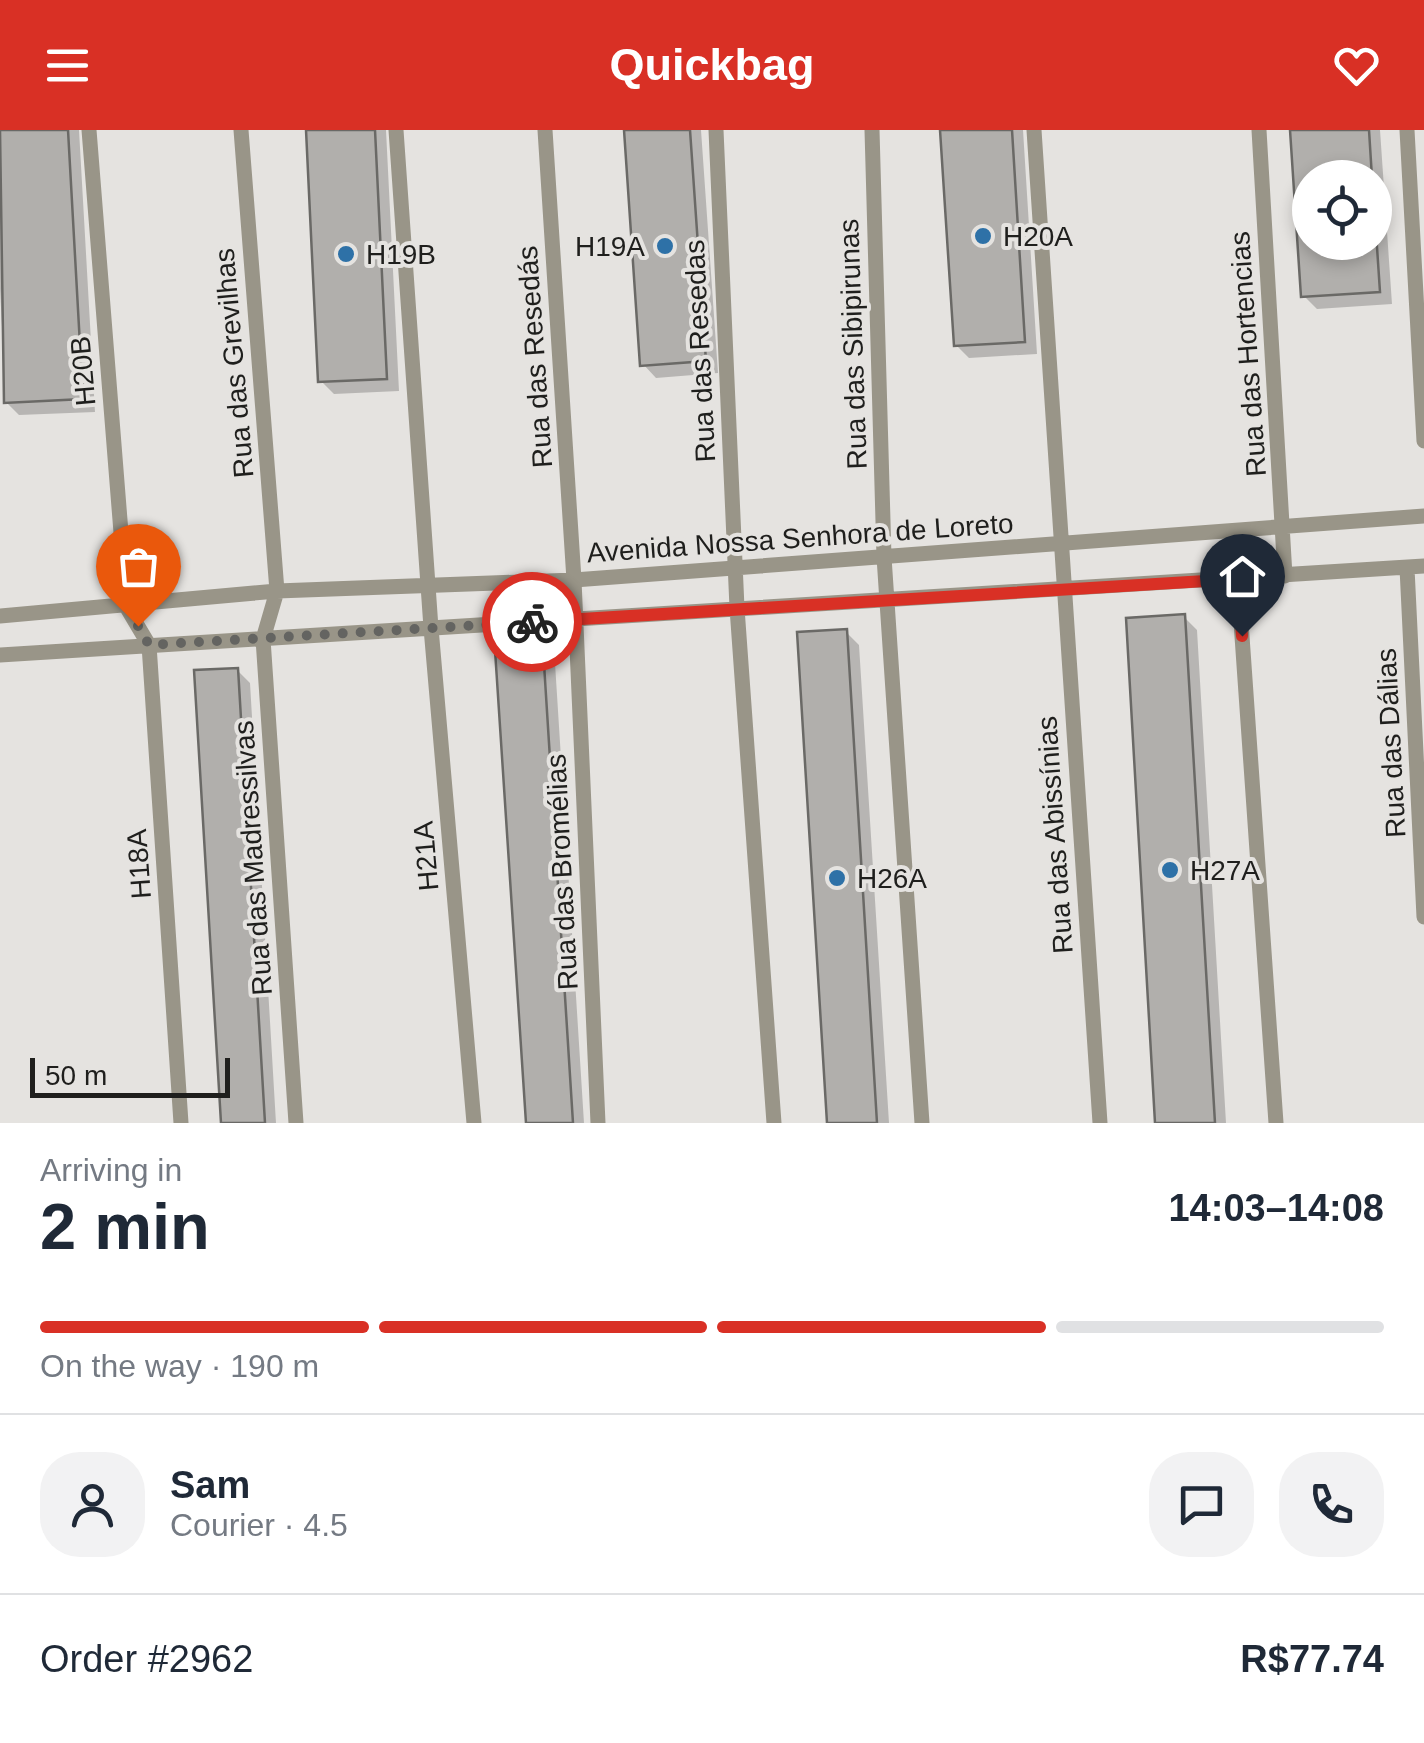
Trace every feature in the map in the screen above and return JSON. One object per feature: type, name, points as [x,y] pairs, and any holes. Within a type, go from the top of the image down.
[{"type":"lane","name":"H20B","points":[[88,130],[127,608]]},
{"type":"lane","name":"Rua das Grevilhas","points":[[241,130],[278,591]]},
{"type":"lane","points":[[396,130],[430,586]]},
{"type":"lane","name":"Rua das Resedás","points":[[545,130],[576,619]]},
{"type":"lane","name":"Rua das Resedas","points":[[716,130],[736,608],[774,1123]]},
{"type":"lane","name":"Rua das Sibipirunas","points":[[872,130],[886,598],[922,1123]]},
{"type":"lane","name":"Rua das Abissínias","points":[[1034,130],[1100,1123]]},
{"type":"lane","name":"Rua das Hortencias","points":[[1259,130],[1285,576]]},
{"type":"lane","points":[[1408,130],[1424,441]]},
{"type":"lane","name":"Avenida Nossa Senhora de Loreto","points":[[0,616],[127,608],[278,591],[574,580],[1284,530],[1424,516]]},
{"type":"lane","points":[[0,655],[1416,567]]},
{"type":"lane","name":"Rua das Dálias","points":[[1416,567],[1424,917]]},
{"type":"lane","points":[[1238,579],[1276,1123]]},
{"type":"lane","name":"H21A","points":[[430,586],[474,1123]]},
{"type":"lane","name":"Rua das Madressilvas","points":[[278,591],[264,639],[296,1123]]},
{"type":"lane","name":"H18A","points":[[127,608],[149,645],[181,1123]]},
{"type":"lane","name":"Rua das Bromélias","points":[[576,619],[598,1123]]},
{"type":"building","points":[[0,130],[68,130],[83,399],[4,403]]},
{"type":"building","name":"H19B","points":[[306,130],[375,130],[387,379],[318,382]]},
{"type":"building","name":"H19A","points":[[624,130],[690,130],[706,361],[640,366]]},
{"type":"building","name":"H20A","points":[[940,130],[1012,130],[1025,342],[954,346]]},
{"type":"building","points":[[1290,130],[1369,130],[1371,160],[1292,160]]},
{"type":"building","points":[[1299,260],[1378,260],[1380,292],[1301,297]]},
{"type":"building","name":"H27A","points":[[1185,614],[1215,1123],[1155,1123],[1126,618]]},
{"type":"building","name":"H26A","points":[[847,629],[877,1123],[827,1123],[797,632]]},
{"type":"building","points":[[543,648],[573,1123],[526,1123],[495,650]]},
{"type":"building","points":[[238,668],[265,1123],[221,1123],[194,670]]},
{"type":"way so far","points":[[138,626],[149,645],[532,622]]},
{"type":"place","name":"H20A","points":[[983,236]]},
{"type":"place","name":"H19A","points":[[665,246]]},
{"type":"place","name":"H19B","points":[[346,254]]},
{"type":"place","name":"H27A","points":[[1170,870]]},
{"type":"place","name":"H26A","points":[[837,878]]},
{"type":"route","points":[[532,622],[1064,586],[1238,579],[1242,636]]}]
